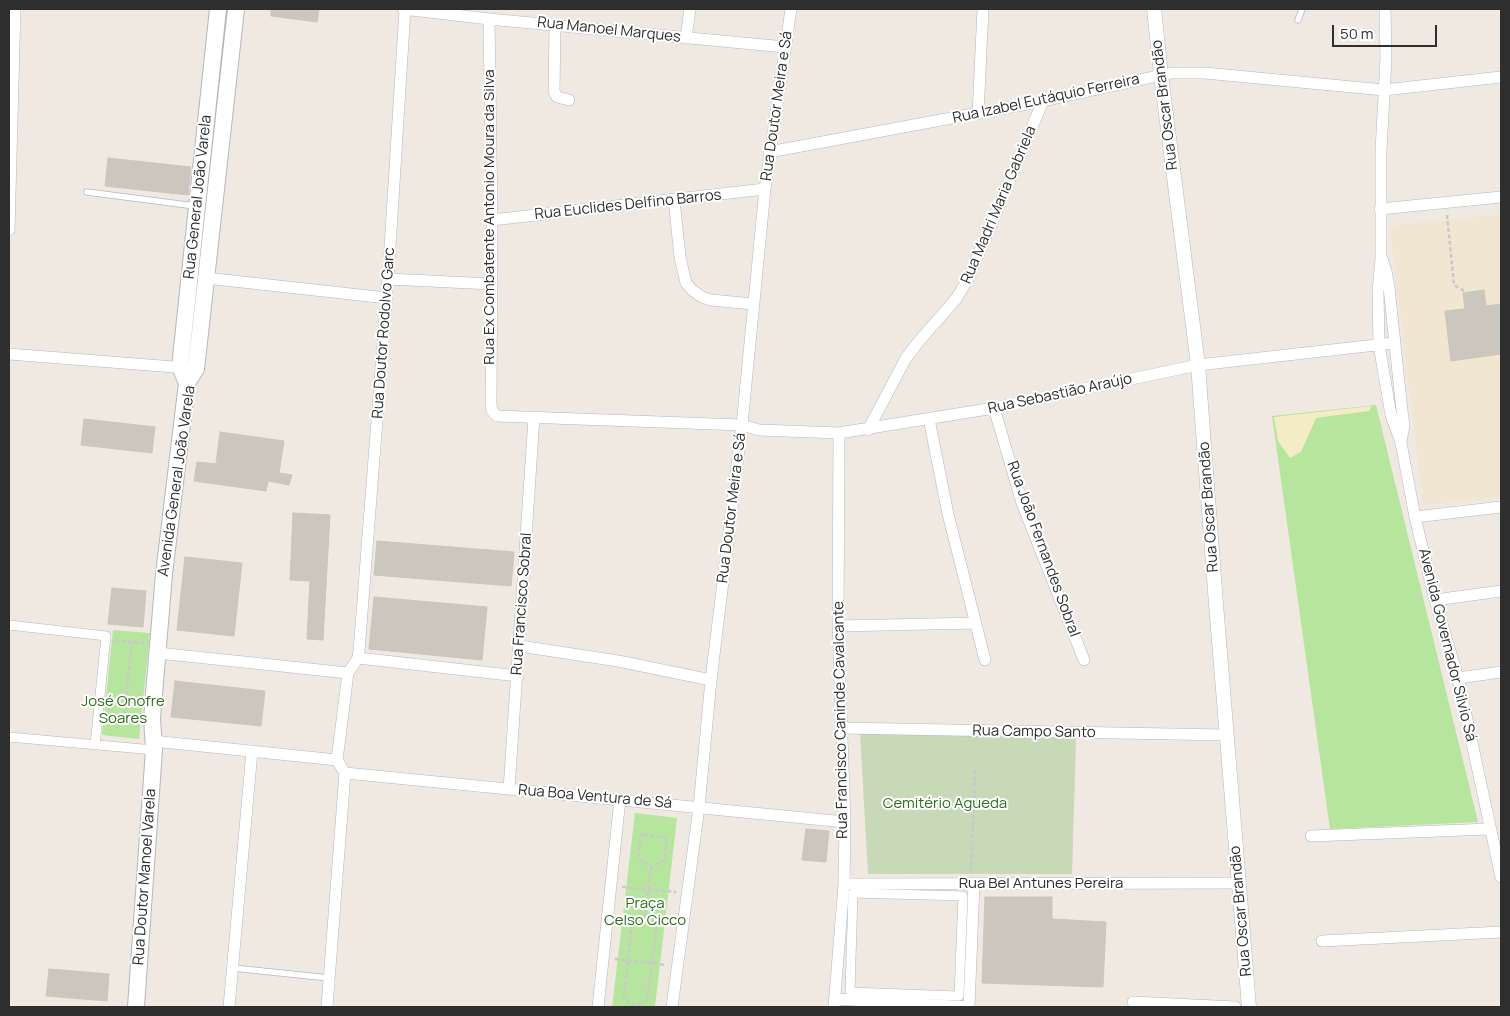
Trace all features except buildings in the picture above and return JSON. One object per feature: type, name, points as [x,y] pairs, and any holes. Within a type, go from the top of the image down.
[{"type":"main road","name":"Rua General João Varela","points":[[188,373],[197,206],[218,9]]},
{"type":"main road","name":"Avenida General João Varela","points":[[154,746],[152,648],[164,574],[188,373],[206,278],[236,9]]},
{"type":"main road","name":"Rua Doutor Manoel Varela","points":[[136,1007],[154,746]]},
{"type":"street","points":[[9,230],[15,9]]},
{"type":"street","name":"Rua Manoel Marques","points":[[404,9],[489,19],[785,47]]},
{"type":"street","name":"Rua Doutor Rodolvo Garc","points":[[358,658],[387,298],[404,9]]},
{"type":"street","points":[[686,38],[690,9]]},
{"type":"street","name":"Rua Doutor Meira e Sá","points":[[672,1007],[699,808],[711,680],[742,425],[769,152],[790,9]]},
{"type":"street","points":[[978,114],[983,9]]},
{"type":"street","name":"Rua Oscar Brandão","points":[[1154,9],[1198,365],[1249,1007]]},
{"type":"street","points":[[1381,258],[1380,209],[1386,58],[1384,9]]},
{"type":"street","name":"Rua Ex Combatente Antonio Moura da Silva","points":[[489,19],[492,220],[491,404],[493,414]]},
{"type":"street","points":[[555,24],[554,91],[557,96],[569,100]]},
{"type":"street","name":"Rua Izabel Eutáquio Ferreira","points":[[769,152],[978,114],[1161,75],[1186,72],[1384,90],[1501,77]]},
{"type":"street","name":"Rua Madri Maria Gabriela","points":[[868,430],[906,358],[956,299],[968,279],[1043,101]]},
{"type":"street","name":"Rua Euclides Delfino Barros","points":[[492,220],[765,189]]},
{"type":"street","points":[[1380,209],[1501,196]]},
{"type":"street","points":[[674,200],[683,274],[686,283],[702,297],[711,300],[753,304]]},
{"type":"street","name":"Avenida Governador Silvio Sá","points":[[1381,258],[1386,271],[1404,426],[1401,443]]},
{"type":"street","name":"Avenida Governador Silvio Sá","points":[[1381,258],[1378,291],[1380,345],[1391,415],[1401,443],[1414,517],[1435,600],[1458,678],[1501,877]]},
{"type":"street","points":[[206,278],[387,298]]},
{"type":"street","points":[[388,279],[492,284]]},
{"type":"street","name":"Rua Sebastião Araújo","points":[[493,414],[502,417],[742,425],[759,430],[839,433],[868,430],[994,408],[1198,365],[1394,343]]},
{"type":"street","points":[[9,354],[188,373]]},
{"type":"street","name":"Rua João Fernandes Sobral","points":[[994,408],[1022,502],[1084,660]]},
{"type":"street","name":"Rua Francisco Sobral","points":[[509,789],[534,418]]},
{"type":"street","points":[[929,419],[948,514],[985,660]]},
{"type":"street","name":"Rua Francisco Caninde Cavalcante","points":[[835,1003],[844,884],[845,822],[838,626],[839,433]]},
{"type":"street","points":[[1414,517],[1501,508]]},
{"type":"street","points":[[1435,600],[1501,592]]},
{"type":"street","points":[[838,626],[976,623]]},
{"type":"street","points":[[9,625],[106,636],[94,745]]},
{"type":"street","points":[[520,646],[618,661],[711,680]]},
{"type":"street","points":[[152,648],[348,673]]},
{"type":"street","points":[[327,1007],[345,773],[336,760],[348,673],[358,658],[518,676]]},
{"type":"street","points":[[1458,678],[1501,672]]},
{"type":"street","name":"Rua Campo Santo","points":[[841,728],[1227,735]]},
{"type":"street","points":[[9,737],[94,745],[252,751],[336,760]]},
{"type":"street","points":[[229,1007],[252,751]]},
{"type":"street","name":"Rua Boa Ventura de Sá","points":[[345,773],[845,822]]},
{"type":"street","points":[[598,1007],[620,799]]},
{"type":"street","points":[[1310,836],[1490,829]]},
{"type":"street","name":"Rua Bel Antunes Pereira","points":[[844,884],[1239,883]]},
{"type":"street","points":[[969,1007],[974,884]]},
{"type":"street","points":[[853,893],[963,896],[959,996],[850,992],[853,893]]},
{"type":"street","points":[[1322,941],[1501,932]]},
{"type":"street","points":[[1133,1002],[1171,1006],[1236,1007]]},
{"type":"street","points":[[835,1003],[974,1007]]},
{"type":"lane","points":[[1298,20],[1302,9]]},
{"type":"lane","points":[[87,192],[197,206]]},
{"type":"lane","points":[[233,968],[329,978]]},
{"type":"path","points":[[1446,202],[1454,285],[1473,296],[1475,307]]},
{"type":"path","points":[[106,639],[132,642],[152,648]]},
{"type":"path","points":[[124,715],[132,642]]},
{"type":"path","points":[[98,713],[139,717]]},
{"type":"path","points":[[974,884],[971,875],[975,771]]},
{"type":"path","points":[[641,834],[667,838],[664,860],[651,867],[638,858],[641,834]]},
{"type":"path","points":[[645,915],[651,867]]},
{"type":"path","points":[[611,886],[688,894]]},
{"type":"path","points":[[645,915],[656,926],[652,963],[647,1000],[635,1007],[624,997],[632,922],[645,915]]},
{"type":"path","points":[[603,958],[678,966]]},
{"type":"shaded area","points":[[1501,214],[1501,497],[1423,505],[1390,226]]},
{"type":"green space","points":[[1376,405],[1478,822],[1330,829],[1272,416]]},
{"type":"green space","name":"José Onofre Soares","points":[[113,630],[150,633],[139,739],[102,735]]},
{"type":"green space","name":"Cemitério Agueda","points":[[860,732],[1076,737],[1072,874],[868,874]]},
{"type":"green space","name":"Praça Celso Cicco","points":[[635,813],[677,818],[655,1007],[612,1007]]},
{"type":"sand","points":[[1372,406],[1369,411],[1316,418],[1301,452],[1290,458],[1278,441],[1274,417]]}]
